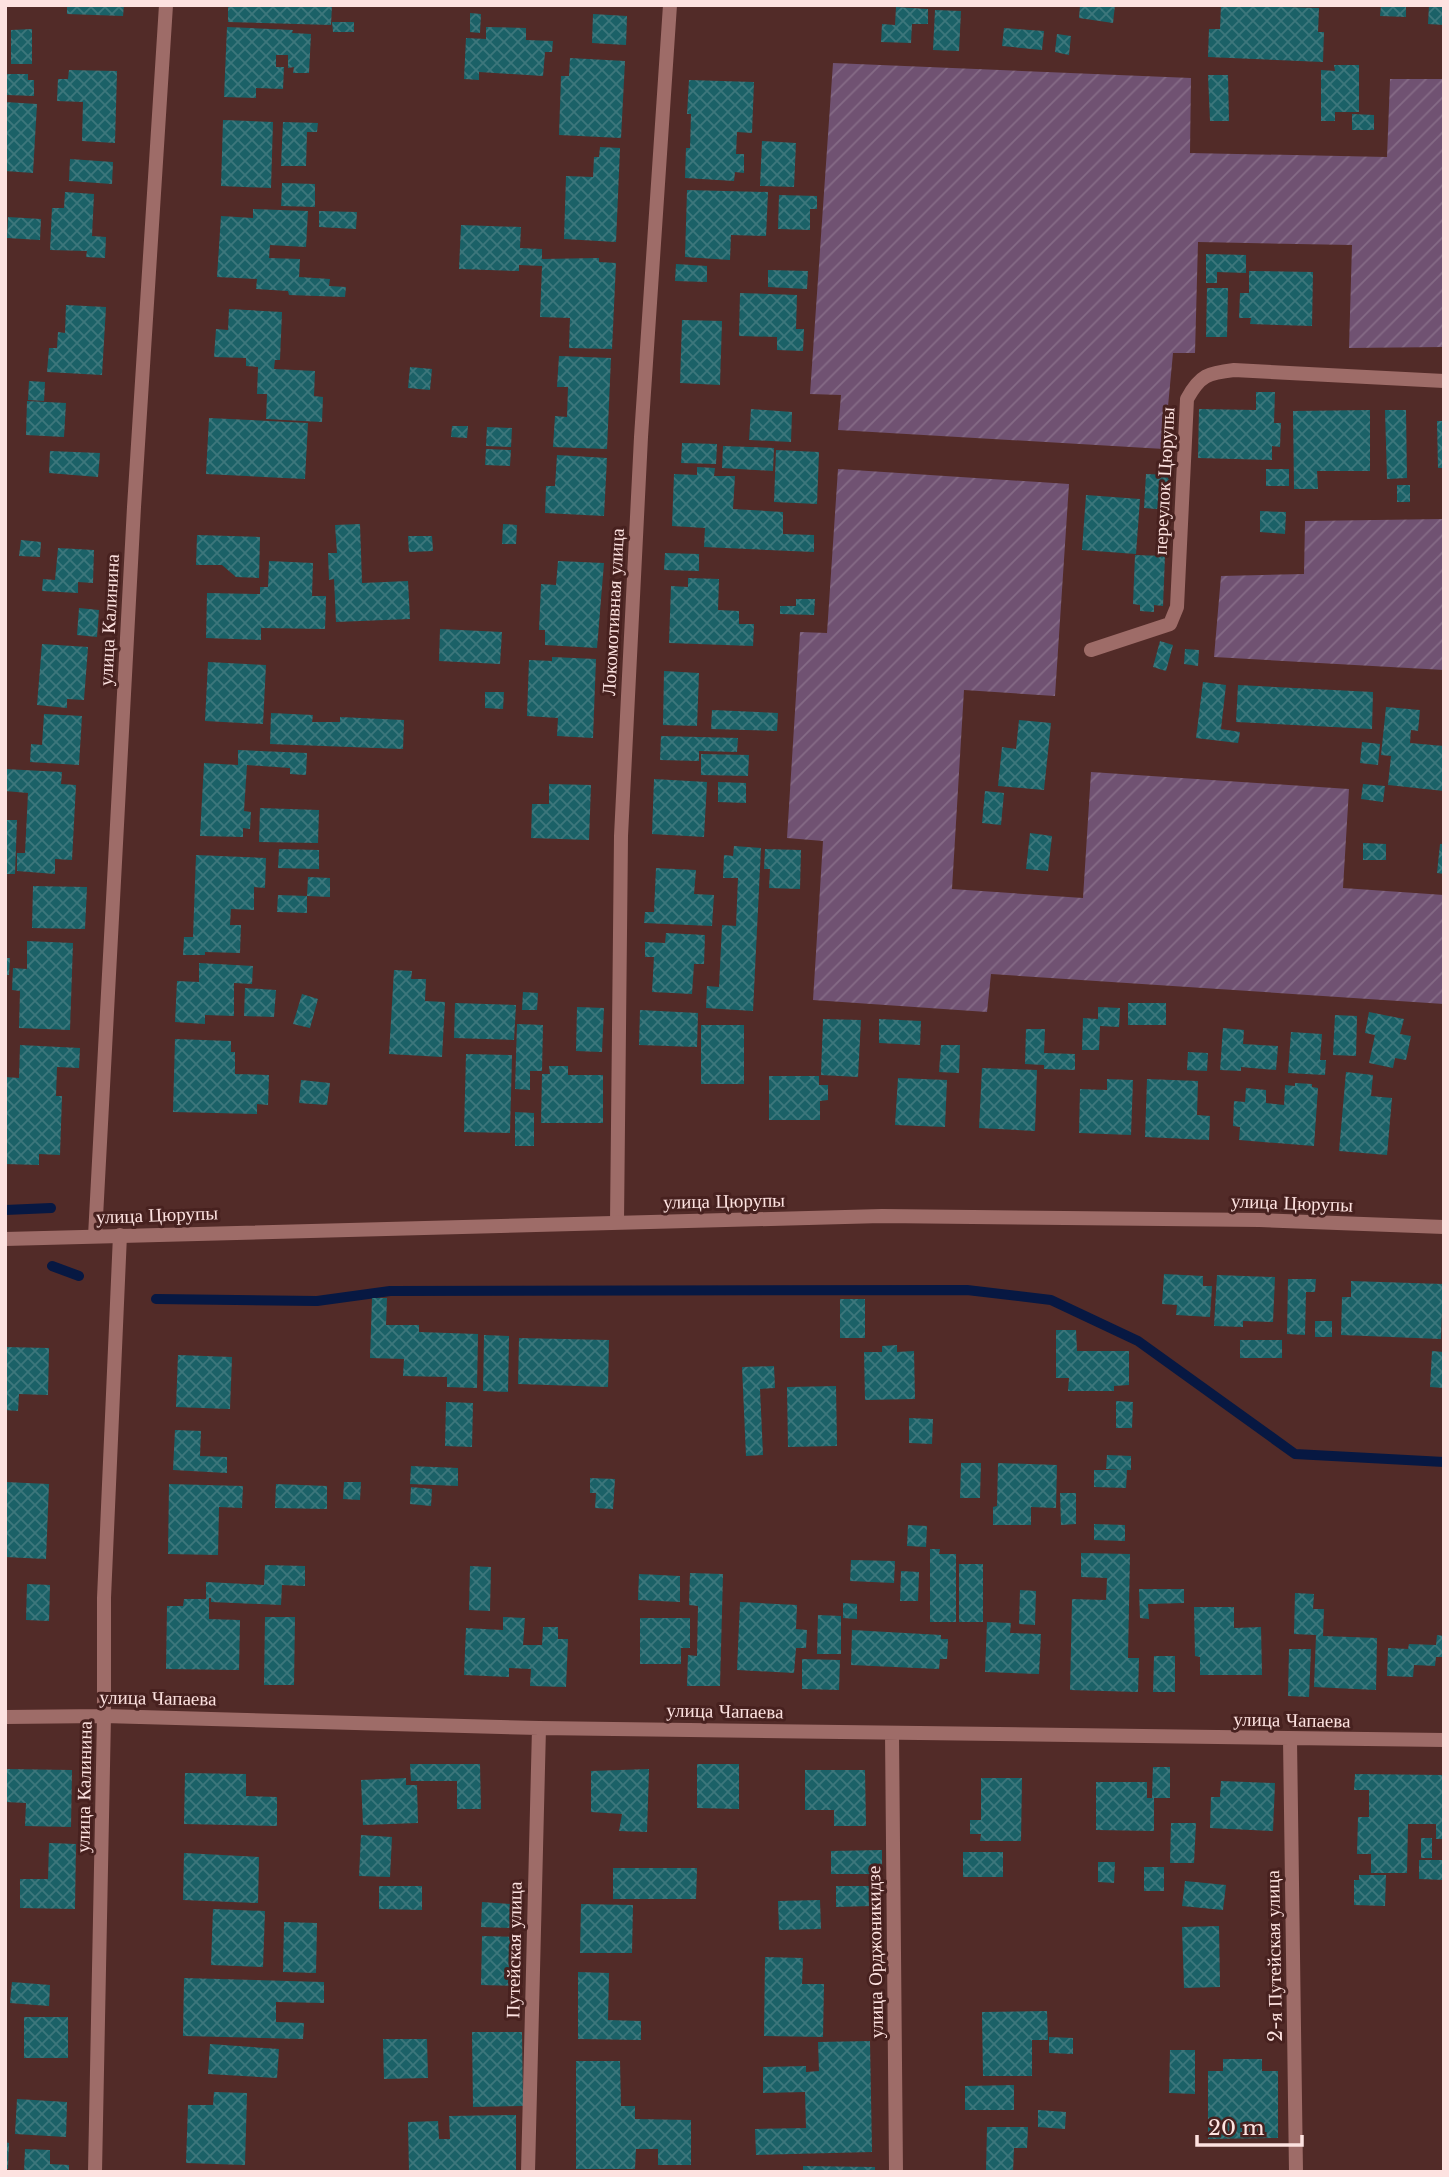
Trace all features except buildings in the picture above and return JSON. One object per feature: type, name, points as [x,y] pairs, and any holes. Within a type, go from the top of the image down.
[{"type":"street","name":"улица Калинина","points":[[95,1236],[134,507],[166,5]]},
{"type":"street","name":"Локомотивная улица","points":[[617,1223],[621,836],[641,437],[670,5]]},
{"type":"street","name":"переулок Цюрупы","points":[[1091,650],[1170,624],[1177,607],[1187,399],[1196,383],[1211,373],[1234,370],[1444,381]]},
{"type":"street","name":"улица Цюрупы","points":[[5,1239],[895,1216],[1260,1220],[1444,1227]]},
{"type":"street","name":"улица Калинина","points":[[95,2172],[104,1598],[120,1236]]},
{"type":"street","name":"улица Чапаева","points":[[5,1717],[104,1716],[540,1728],[1444,1740]]},
{"type":"street","name":"Путейская улица","points":[[528,2172],[540,1728]]},
{"type":"street","name":"улица Орджоникидзе","points":[[892,1733],[896,2172]]},
{"type":"street","name":"2-я Путейская улица","points":[[1290,1739],[1296,2172]]},
{"type":"shaded area","points":[[833,63],[1191,78],[1190,153],[1387,157],[1390,79],[1444,79],[1444,347],[1349,348],[1352,245],[1198,242],[1195,353],[1173,353],[1164,449],[838,430],[841,395],[810,394]]},
{"type":"shaded area","points":[[838,469],[1069,484],[1055,696],[964,690],[952,889],[1083,898],[1091,772],[1349,789],[1343,888],[1444,895],[1444,1004],[991,974],[987,1012],[813,1000],[823,841],[787,838],[800,632],[827,633]]},
{"type":"shaded area","points":[[1444,519],[1444,670],[1214,657],[1221,576],[1304,574],[1305,521]]},
{"type":"waterway","points":[[5,1210],[51,1208]]},
{"type":"waterway","points":[[52,1266],[79,1276]]},
{"type":"waterway","points":[[156,1299],[317,1301],[390,1291],[967,1290],[1051,1300],[1138,1341],[1295,1454],[1444,1462]]}]
